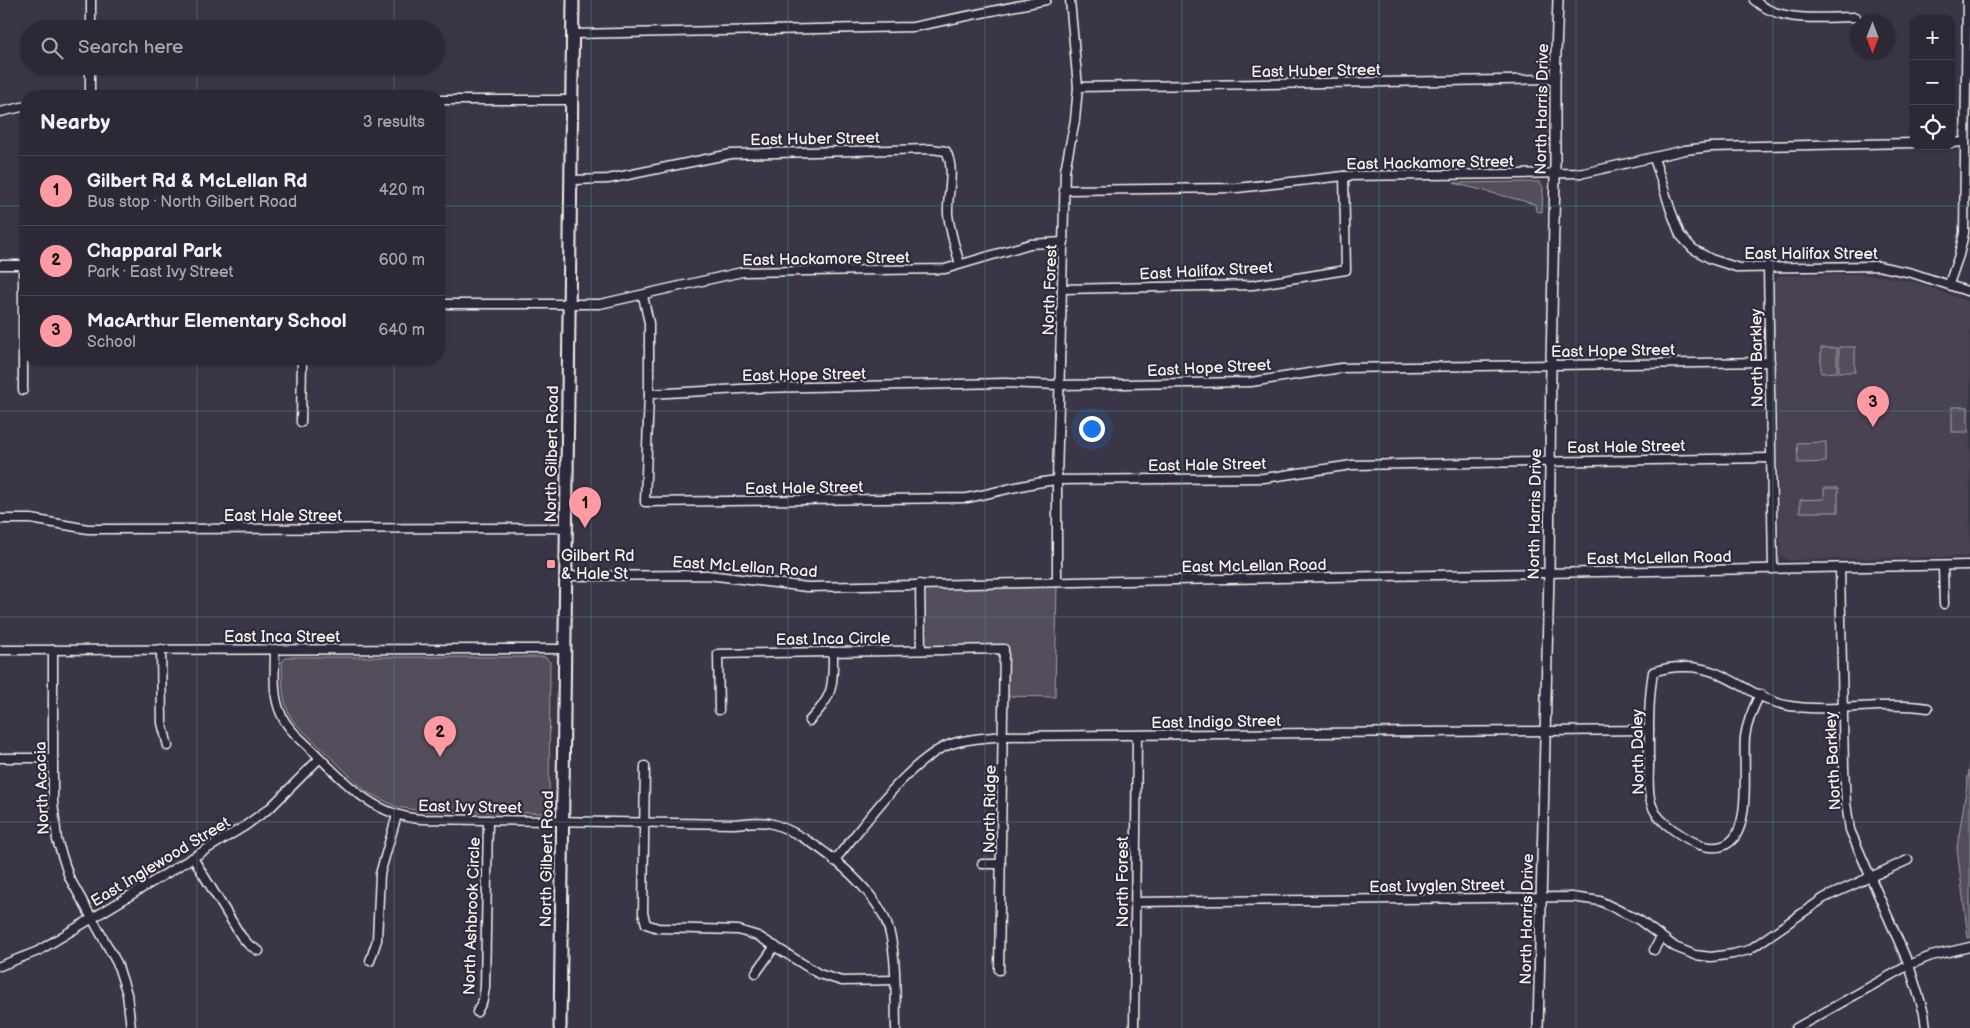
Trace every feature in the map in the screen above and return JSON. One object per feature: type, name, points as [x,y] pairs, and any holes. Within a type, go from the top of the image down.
[{"type":"main road","name":"North Gilbert Road","points":[[560,1028],[574,0]]},
{"type":"street","points":[[91,0],[91,20]]},
{"type":"street","points":[[573,34],[914,27],[1046,0]]},
{"type":"street","name":"North Forest","points":[[1057,582],[1057,480],[1064,190],[1065,170],[1075,120],[1078,87],[1070,0]]},
{"type":"street","name":"North Harris Drive","points":[[1538,1028],[1551,461],[1555,174],[1554,80],[1558,0]]},
{"type":"street","points":[[1754,0],[1762,7],[1782,16],[1850,17]]},
{"type":"street","points":[[1949,284],[1960,254],[1964,234],[1967,0]]},
{"type":"street","points":[[90,75],[90,90]]},
{"type":"street","name":"East Huber Street","points":[[1078,87],[1554,80]]},
{"type":"street","points":[[445,100],[572,100]]},
{"type":"street","points":[[0,112],[20,107]]},
{"type":"street","points":[[1955,142],[1964,142]]},
{"type":"street","name":"East Hackamore Street","points":[[1064,190],[1237,188],[1344,176],[1584,173],[1685,150],[1710,147],[1910,143]]},
{"type":"street","name":"East Huber Street","points":[[571,180],[608,179],[731,154],[931,149],[946,151],[951,168],[948,212],[953,241],[960,264]]},
{"type":"street","name":"East Halifax Street","points":[[1654,158],[1680,235],[1693,249],[1711,259],[1739,268],[1768,266],[1878,266],[1912,272],[1970,292]]},
{"type":"street","name":"East Halifax Street","points":[[1062,289],[1253,285],[1346,270],[1344,176]]},
{"type":"street","name":"East Hackamore Street","points":[[445,304],[600,304],[643,296],[742,272],[945,269],[1030,244],[1064,242]]},
{"type":"street","points":[[0,265],[20,265]]},
{"type":"street","name":"North Barkley","points":[[1768,266],[1770,458],[1774,569]]},
{"type":"street","points":[[643,296],[649,323],[649,394]]},
{"type":"street","name":"East Hope Street","points":[[649,394],[769,388],[1006,383],[1060,385],[1251,382],[1341,368],[1770,362]]},
{"type":"street","points":[[23,365],[23,390]]},
{"type":"street","points":[[301,422],[302,365]]},
{"type":"street","name":"East Hale Street","points":[[649,394],[645,502],[967,498],[1000,492],[1031,482],[1057,480],[1264,478],[1352,464],[1770,458]]},
{"type":"street","name":"East Hale Street","points":[[0,519],[40,520],[69,527],[88,529],[567,528]]},
{"type":"street","points":[[1943,566],[1944,604]]},
{"type":"street","name":"East McLellan Road","points":[[566,576],[708,575],[807,587],[1970,566]]},
{"type":"street","name":"North Barkley","points":[[1840,568],[1846,803],[1850,830],[1909,965],[1924,1013],[1926,1028]]},
{"type":"street","points":[[920,584],[921,650]]},
{"type":"street","name":"East Inca Street","points":[[0,650],[565,648]]},
{"type":"street","points":[[161,649],[162,723],[168,746]]},
{"type":"street","name":"East Ivy Street","points":[[275,649],[275,689],[280,714],[290,728],[359,796],[378,808],[397,815],[422,819],[562,822],[767,822],[802,836],[864,887],[878,905],[887,923],[895,980],[896,1028]]},
{"type":"street","name":"East Inca Circle","points":[[719,710],[718,654],[1004,649]]},
{"type":"street","name":"North Ridge","points":[[999,970],[1004,649]]},
{"type":"street","name":"North Acacia","points":[[52,650],[53,814],[58,846],[69,877],[117,963],[127,994],[131,1028]]},
{"type":"street","points":[[810,721],[822,708],[830,695],[833,677],[833,652]]},
{"type":"street","name":"North Daley","points":[[1697,666],[1714,671],[1760,694],[1749,718],[1745,737],[1743,812],[1740,827],[1734,838],[1722,847],[1708,847],[1694,842],[1662,822],[1653,808],[1649,791],[1649,730],[1650,687],[1653,672],[1664,667],[1697,666]]},
{"type":"street","points":[[1760,694],[1789,706],[1843,707],[1906,704],[1928,708]]},
{"type":"street","name":"East Indigo Street","points":[[834,861],[902,778],[924,758],[949,744],[974,738],[1004,736],[1649,730]]},
{"type":"street","name":"North Forest","points":[[1134,1028],[1137,735]]},
{"type":"street","points":[[0,758],[53,758]]},
{"type":"street","name":"East Inglewood Street","points":[[0,966],[38,951],[245,826],[271,807],[320,758]]},
{"type":"street","points":[[645,766],[643,913],[646,924],[658,928],[738,930],[758,936],[818,974],[842,981],[895,980]]},
{"type":"street","points":[[370,961],[377,940],[380,874],[397,815]]},
{"type":"street","name":"North Ashbrook Circle","points":[[477,1012],[483,1000],[486,986],[488,820]]},
{"type":"street","points":[[193,858],[241,936],[249,945],[259,950]]},
{"type":"street","name":"East Ivyglen Street","points":[[1136,902],[1572,897],[1600,901],[1639,920],[1675,947],[1695,955],[1711,957],[1749,950],[1824,898],[1908,860]]},
{"type":"street","points":[[982,864],[1002,864]]},
{"type":"street","points":[[1654,950],[1661,937]]},
{"type":"street","points":[[756,973],[775,946]]},
{"type":"street","points":[[1796,1028],[1812,1024],[1909,965],[1931,956],[1970,947]]},
{"type":"shaded area","points":[[1539,182],[1543,187],[1542,212],[1536,211],[1535,204],[1454,183]]},
{"type":"shaded area","points":[[1861,274],[1916,283],[1970,302],[1970,556],[1788,560],[1780,555],[1773,283],[1779,276]]},
{"type":"shaded area","points":[[1839,347],[1855,347],[1855,372],[1839,372]]},
{"type":"shaded area","points":[[1821,348],[1837,348],[1837,372],[1821,373]]},
{"type":"shaded area","points":[[1952,407],[1968,407],[1968,432],[1952,432]]},
{"type":"shaded area","points":[[1826,442],[1826,462],[1798,463],[1797,443]]},
{"type":"shaded area","points":[[1824,488],[1838,488],[1838,512],[1800,512],[1800,500],[1824,499]]},
{"type":"shaded area","points":[[1057,582],[1055,697],[1004,696],[1004,649],[921,650],[920,584]]},
{"type":"shaded area","points":[[545,657],[550,662],[549,806],[543,813],[424,811],[397,807],[367,792],[293,721],[289,714],[283,686],[282,662],[285,658]]},
{"type":"shaded area","points":[[1970,765],[1970,938],[1968,938],[1957,848]]},
{"type":"place","name":"MacArthur Elementary School","points":[[1873,427]]},
{"type":"place","name":"Gilbert Rd & McLellan Rd","points":[[585,528]]},
{"type":"place","name":"Gilbert Rd & Hale St","points":[[551,564]]},
{"type":"place","name":"Chapparal Park","points":[[440,757]]}]
